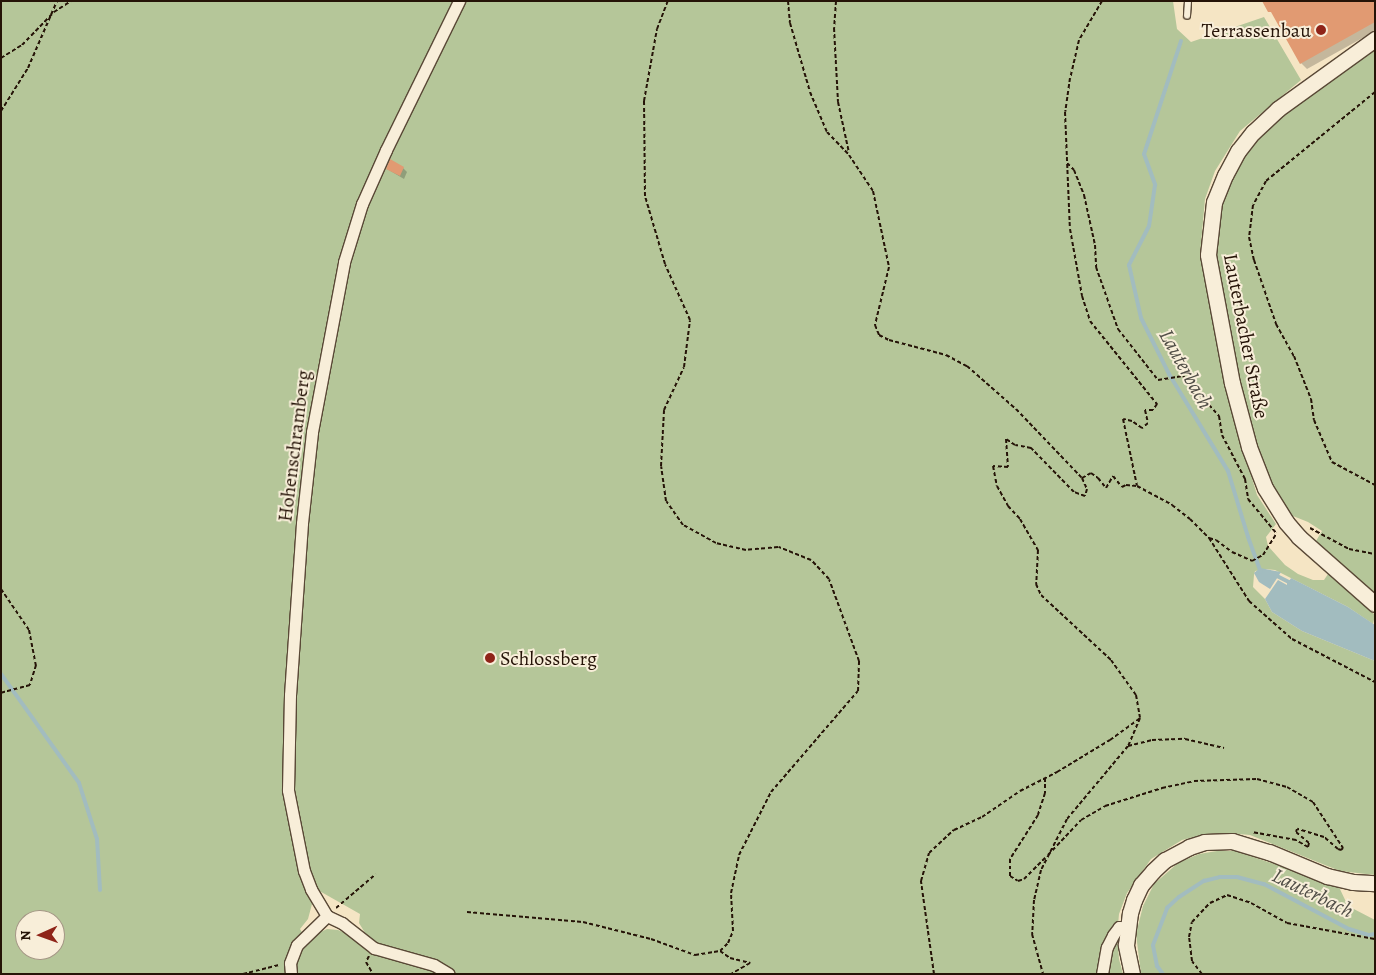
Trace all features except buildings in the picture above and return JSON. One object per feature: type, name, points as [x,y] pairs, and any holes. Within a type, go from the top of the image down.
[{"type":"main road","name":"Lauterbacher Straße","points":[[1375,39],[1278,109],[1253,132],[1233,159],[1214,202],[1208,255],[1232,383],[1249,447],[1265,488],[1286,522],[1299,536],[1375,604]]},
{"type":"main road","points":[[1132,974],[1126,945],[1127,928],[1134,900],[1141,884],[1153,871],[1176,853],[1204,842],[1232,841],[1249,844],[1327,876],[1353,882],[1375,883]]},
{"type":"street","name":"Hohenschramberg","points":[[327,916],[311,889],[304,872],[288,790],[290,695],[302,522],[312,432],[344,262],[362,204],[386,150],[460,1]]},
{"type":"street","points":[[290,968],[297,945],[327,916],[342,923],[374,948],[434,964],[449,974]]},
{"type":"street","points":[[1102,974],[1107,947],[1113,935],[1120,927],[1127,928]]},
{"type":"lane","points":[[1187,16],[1188,1]]},
{"type":"path","points":[[1,111],[28,68],[58,1]]},
{"type":"path","points":[[1,58],[22,45],[54,12],[71,1]]},
{"type":"path","points":[[467,912],[583,922],[651,939],[695,955],[720,951],[728,943],[733,931],[731,893],[739,855],[772,792],[858,690],[859,661],[829,579],[811,560],[778,546],[746,550],[716,544],[683,525],[666,501],[660,466],[664,410],[684,367],[690,320],[665,264],[645,196],[644,101],[657,30],[668,1]]},
{"type":"path","points":[[788,1],[790,23],[810,92],[827,132],[849,155],[873,191],[889,267],[875,325],[879,335],[889,340],[946,355],[967,366],[1016,409],[1082,478],[1087,489],[1085,496],[1074,492],[1031,448],[1015,445],[1006,439],[1008,467],[993,466],[997,486],[1008,506],[1020,519],[1038,550],[1036,584],[1041,595],[1111,660],[1136,695],[1140,718],[1128,746],[1067,819],[1046,858],[1034,900],[1032,934],[1043,974]]},
{"type":"path","points":[[836,1],[834,28],[838,102],[849,155]]},
{"type":"path","points":[[1102,1],[1080,40],[1070,78],[1065,112],[1070,230],[1082,296],[1090,321],[1156,404],[1153,410],[1145,410],[1148,423],[1142,428],[1123,419],[1137,486]]},
{"type":"path","points":[[1375,92],[1266,180],[1253,205],[1248,237],[1276,324],[1294,356],[1312,399],[1314,420],[1332,462],[1375,485]]},
{"type":"path","points":[[1067,163],[1074,170],[1084,194],[1094,245],[1096,267],[1118,329],[1158,380],[1168,380],[1177,376],[1183,376],[1219,416],[1222,435],[1245,479],[1248,499],[1277,534],[1262,556],[1252,561],[1232,552],[1216,540],[1208,538]]},
{"type":"path","points":[[1082,478],[1091,473],[1106,488],[1113,476],[1122,487],[1126,485],[1137,486],[1172,505],[1208,538],[1249,602],[1292,639],[1375,682]]},
{"type":"path","points":[[1308,526],[1319,535],[1350,549],[1375,554]]},
{"type":"path","points":[[1,589],[29,630],[36,665],[30,685],[1,692]]},
{"type":"path","points":[[934,974],[921,881],[929,853],[954,830],[982,816],[1020,790],[1045,778],[1110,740],[1140,718]]},
{"type":"path","points":[[1128,746],[1152,740],[1186,740],[1224,748]]},
{"type":"path","points":[[1045,778],[1044,793],[1038,815],[1010,860],[1010,876],[1018,881],[1024,879],[1046,858],[1081,820],[1105,806],[1162,788],[1194,781],[1257,779],[1287,787],[1313,802],[1343,848],[1341,850],[1338,849],[1324,837],[1297,829],[1296,832],[1309,843],[1308,847],[1296,840],[1252,832]]},
{"type":"path","points":[[327,916],[376,874]]},
{"type":"path","points":[[1202,974],[1192,961],[1189,937],[1192,922],[1210,903],[1227,895],[1251,903],[1287,923],[1375,939]]},
{"type":"path","points":[[720,951],[730,958],[750,963],[731,974]]},
{"type":"path","points":[[366,962],[373,974]]},
{"type":"path","points":[[244,974],[290,968]]},
{"type":"green space","points":[[1,1],[1173,1],[1177,29],[1191,42],[1264,17],[1301,80],[1240,131],[1215,171],[1205,199],[1200,255],[1246,458],[1257,495],[1276,524],[1266,537],[1268,546],[1285,565],[1298,574],[1313,580],[1324,580],[1328,574],[1375,615],[1373,624],[1348,607],[1275,570],[1255,571],[1253,587],[1265,599],[1272,612],[1302,631],[1375,661],[1375,875],[1340,871],[1250,835],[1206,834],[1182,840],[1151,859],[1127,893],[1119,914],[1117,936],[1119,959],[1123,974],[457,974],[447,966],[370,941],[359,923],[360,914],[316,889],[308,919],[300,929],[306,939],[327,929],[338,930],[443,974],[1,974]]},
{"type":"green space","points":[[1375,42],[1375,593],[1316,541],[1322,531],[1308,522],[1288,514],[1266,483],[1231,355],[1214,254],[1217,204],[1246,149],[1280,114]]},
{"type":"green space","points":[[1235,851],[1338,885],[1348,906],[1375,920],[1375,974],[1141,974],[1136,934],[1143,906],[1154,884],[1178,863],[1199,854]]},
{"type":"water","points":[[1260,568],[1281,572],[1270,589],[1259,582],[1254,573]]},
{"type":"water","points":[[1291,578],[1348,607],[1375,625],[1375,661],[1302,631],[1272,612],[1265,599],[1278,580],[1287,585]]},
{"type":"waterway","name":"Lauterbach","points":[[1181,41],[1144,154],[1155,185],[1149,226],[1129,265],[1141,318],[1169,374],[1228,471],[1261,572]]},
{"type":"waterway","name":"Lauterbach","points":[[1275,575],[1289,582],[1289,587]]},
{"type":"waterway","points":[[1,674],[79,783],[97,839],[100,890]]},
{"type":"waterway","name":"Lauterbach","points":[[1163,974],[1157,966],[1153,945],[1167,908],[1179,897],[1204,881],[1220,877],[1237,877],[1264,884],[1349,929],[1369,935],[1375,934]]},
{"type":"place","name":"Terrassenbau","points":[[1321,30]]},
{"type":"place","name":"Schlossberg","points":[[490,658]]}]
